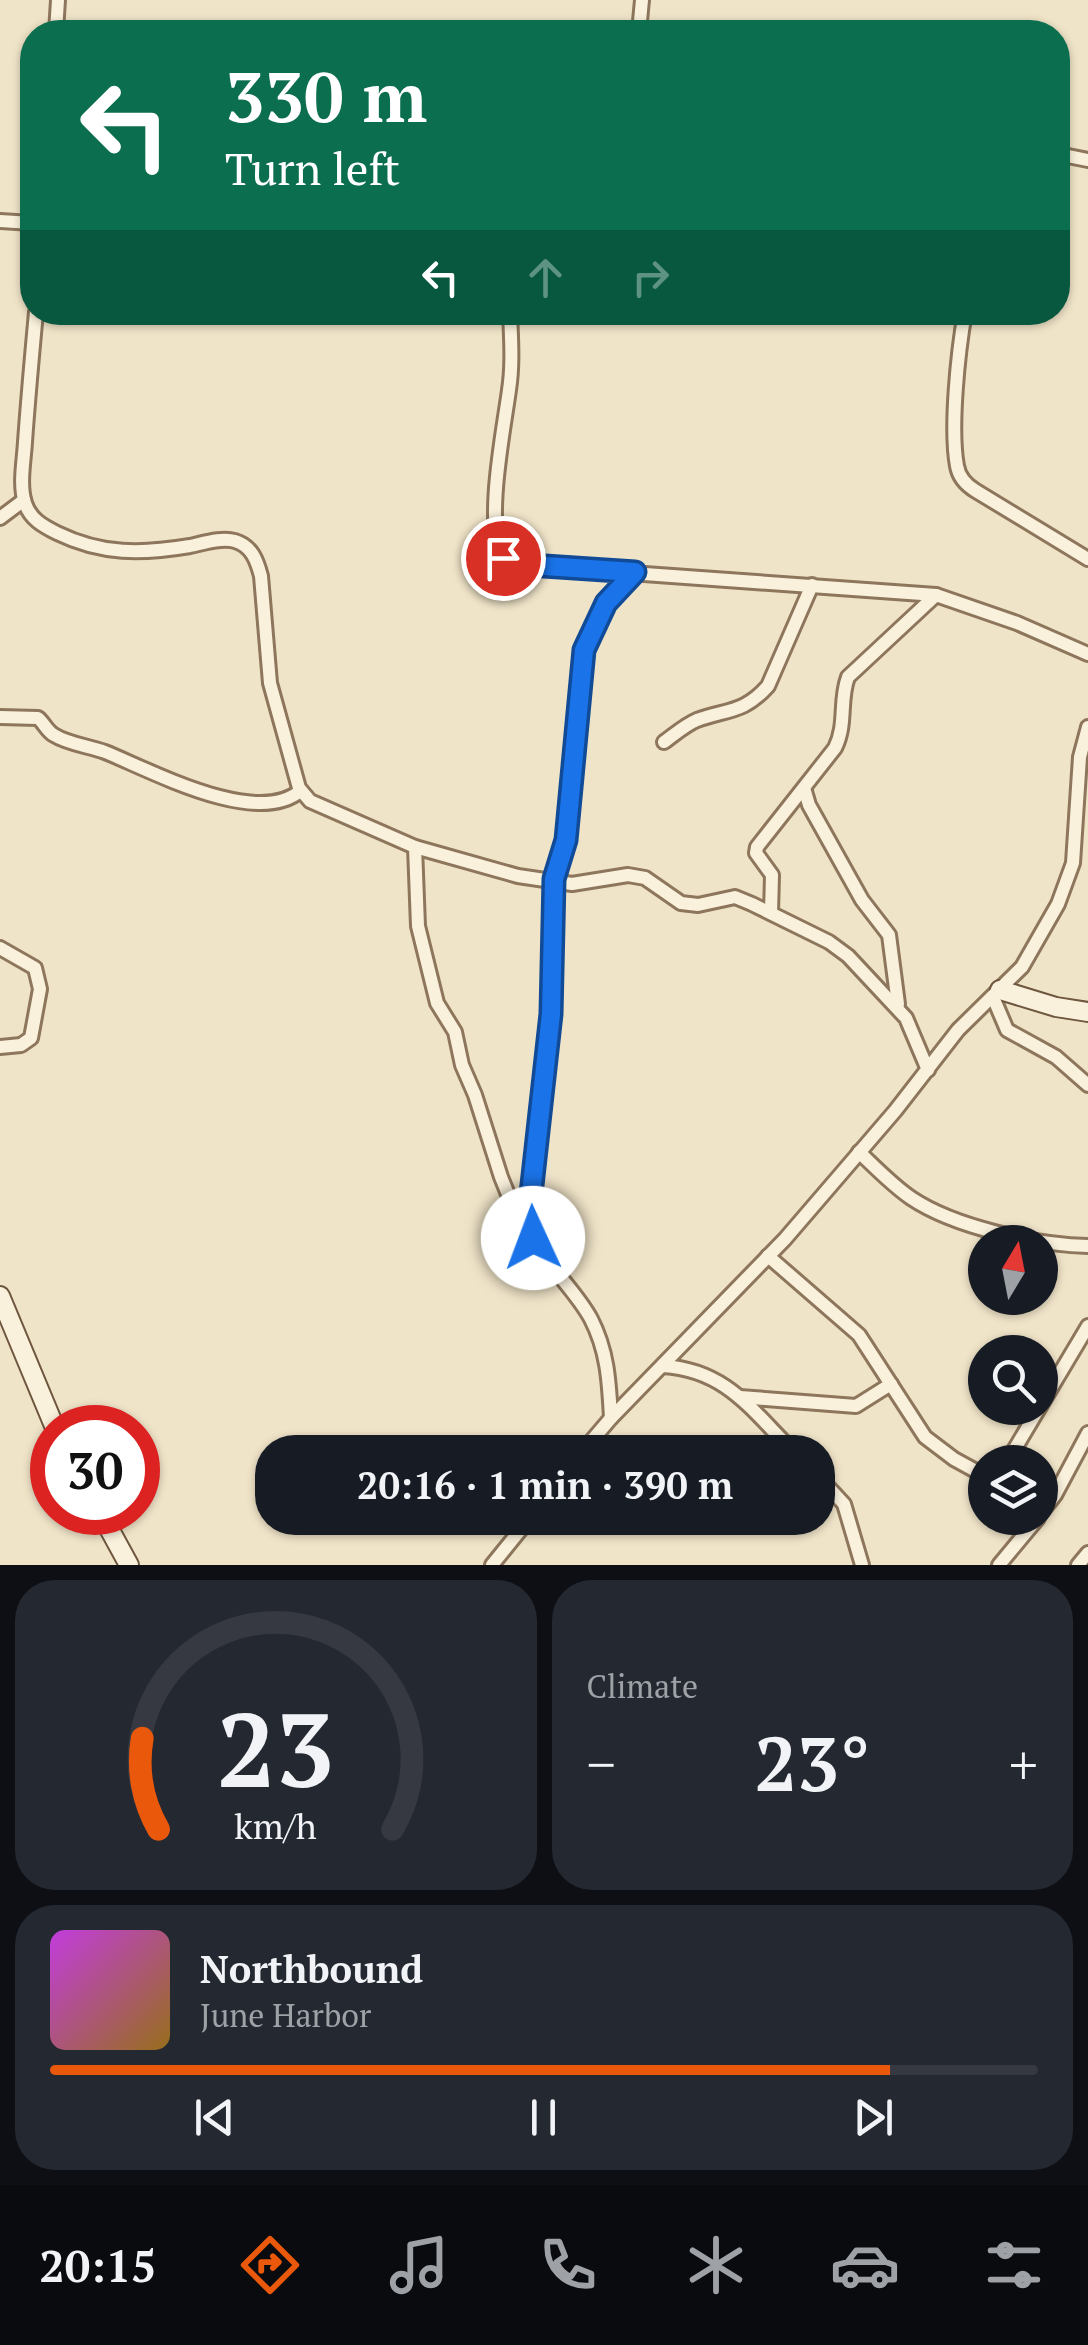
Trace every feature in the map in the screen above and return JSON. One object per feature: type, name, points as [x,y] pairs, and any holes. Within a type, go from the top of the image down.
[{"type":"street","points":[[35,325],[24,500],[39,524],[71,540],[112,552],[162,550],[225,540],[248,548],[257,560],[261,576],[270,684],[300,791],[315,804],[415,847],[518,876],[572,884],[628,875],[645,878],[681,904],[698,905],[735,897],[830,942],[898,1007],[928,1070]]},
{"type":"street","points":[[510,325],[511,367],[496,539],[503,558],[514,564],[936,595],[1017,623],[1088,654]]},
{"type":"street","points":[[963,325],[956,427],[957,467],[962,478],[976,491],[1088,560]]},
{"type":"street","points":[[0,518],[24,500]]},
{"type":"street","points":[[533,1238],[529,1212],[551,1014],[554,879],[566,840],[584,650],[606,603],[635,572]]},
{"type":"street","points":[[664,742],[689,724],[741,709],[756,700],[768,686],[812,585]]},
{"type":"street","points":[[770,913],[772,875],[756,854],[757,847],[842,733],[848,677],[936,595]]},
{"type":"street","points":[[0,716],[38,718],[54,736],[202,793],[282,802],[300,791]]},
{"type":"street","points":[[596,1435],[768,1256],[958,1030],[997,993],[1035,948],[1066,886],[1076,837],[1080,758],[1088,727]]},
{"type":"street","points":[[804,788],[809,805],[862,900],[888,935],[898,1007]]},
{"type":"street","points":[[415,847],[418,926],[437,1003],[456,1032],[462,1065],[520,1224],[589,1315],[601,1341],[609,1370],[611,1418]]},
{"type":"street","points":[[0,948],[31,964],[38,974],[40,989],[31,1038],[20,1046],[0,1048]]},
{"type":"street","points":[[997,993],[1088,1012]]},
{"type":"street","points":[[997,993],[1007,1030],[1056,1057],[1088,1084]]},
{"type":"street","points":[[858,1152],[912,1198],[938,1212],[1015,1238],[1088,1246]]},
{"type":"street","points":[[768,1256],[859,1335],[925,1437],[968,1467]]},
{"type":"street","points":[[0,1296],[45,1405]]},
{"type":"street","points":[[1017,1445],[1088,1326]]},
{"type":"street","points":[[663,1366],[700,1372],[722,1382],[778,1435]]},
{"type":"street","points":[[740,1396],[856,1406],[891,1384]]},
{"type":"street","points":[[1058,1488],[1088,1433]]},
{"type":"street","points":[[835,1494],[844,1504],[862,1565]]},
{"type":"street","points":[[113,1535],[129,1565]]},
{"type":"street","points":[[492,1565],[516,1535]]},
{"type":"street","points":[[999,1565],[1023,1535]]},
{"type":"street","points":[[1078,1565],[1088,1553]]},
{"type":"route","points":[[503,558],[514,564],[635,572],[606,603],[584,650],[568,826],[554,879],[551,1014],[529,1212],[533,1238]]}]
